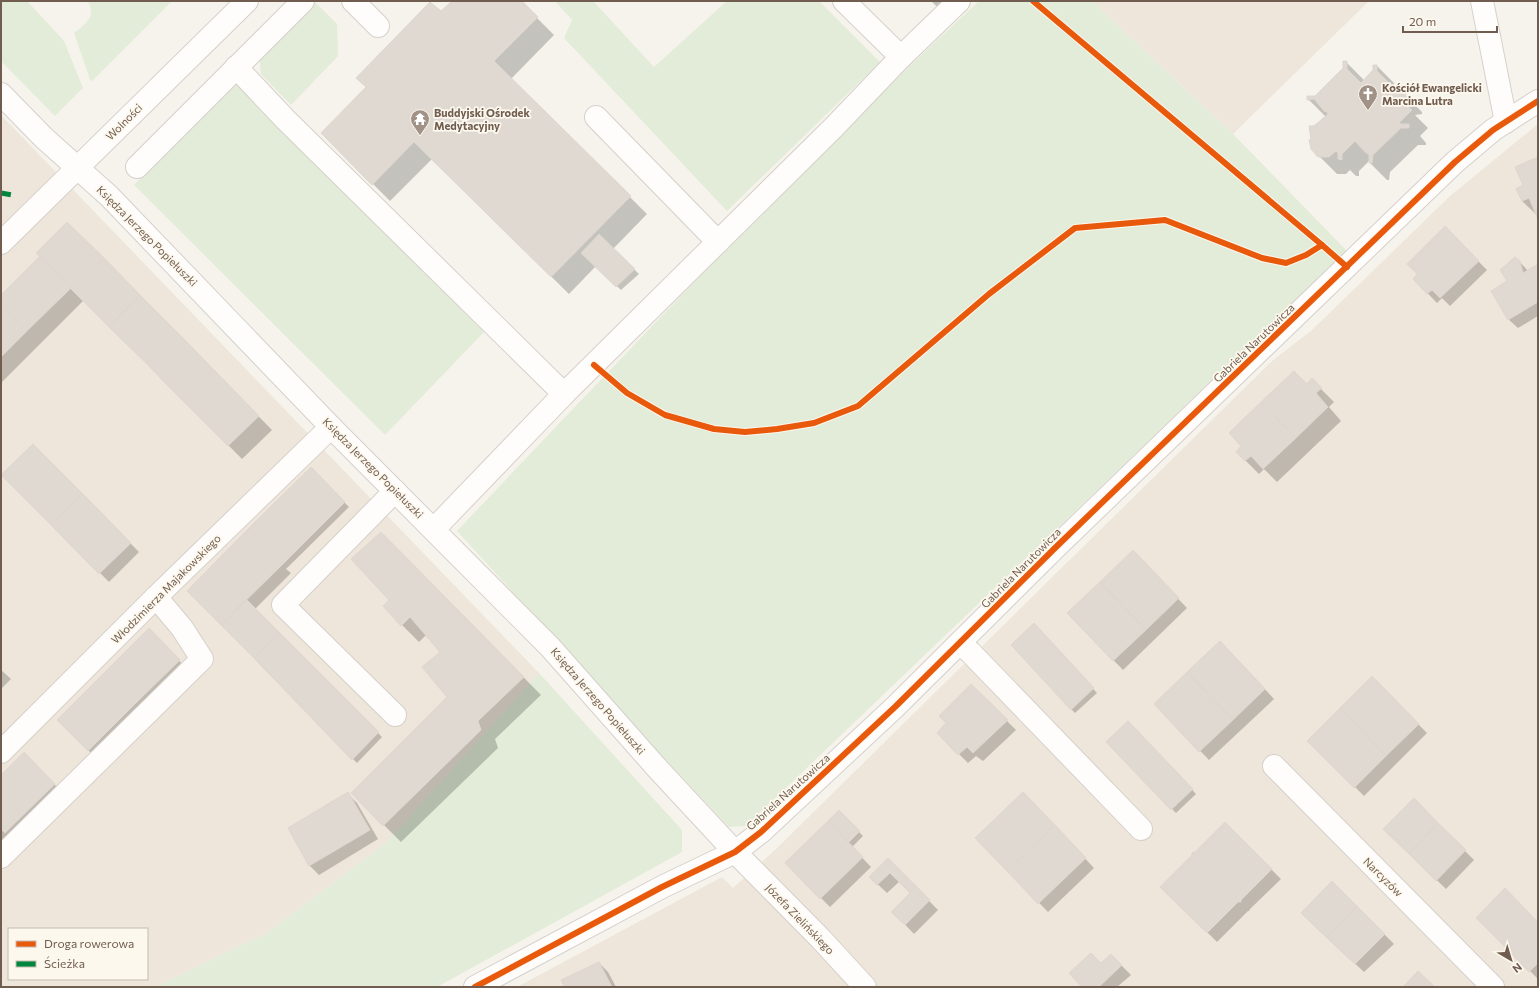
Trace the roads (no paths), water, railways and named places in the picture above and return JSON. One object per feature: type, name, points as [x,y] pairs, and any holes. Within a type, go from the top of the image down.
[{"type":"street","name":"Wolności","points":[[1,243],[78,169],[247,1]]},
{"type":"street","points":[[137,167],[302,1]]},
{"type":"street","points":[[353,1],[378,26]]},
{"type":"street","points":[[844,1],[900,57]]},
{"type":"street","points":[[434,529],[564,394],[834,128],[900,57],[959,1]]},
{"type":"street","points":[[1482,1],[1506,122]]},
{"type":"street","points":[[236,67],[291,124],[564,394]]},
{"type":"street","name":"Księdza Jerzego Popiełuszki","points":[[1,94],[44,138],[109,196],[331,427],[550,647],[657,768],[735,852]]},
{"type":"street","name":"Gabriela Narutowicza","points":[[475,987],[655,891],[735,852],[760,832],[879,722],[1056,547],[1455,162],[1494,130],[1538,101]]},
{"type":"street","points":[[596,117],[718,242]]},
{"type":"street","name":"Włodzimierza Majakowskiego","points":[[1,752],[156,597],[331,427]]},
{"type":"street","points":[[395,491],[283,605],[395,715]]},
{"type":"street","points":[[1,857],[202,658],[182,628],[156,597]]},
{"type":"street","points":[[960,643],[1141,829]]},
{"type":"street","name":"Narcyzów","points":[[1274,766],[1494,987]]},
{"type":"street","name":"Józefa Zielińskiego","points":[[735,852],[820,938],[865,987]]},
{"type":"place","name":"Kościół Ewangelicki Marcina Lutra","points":[[1368,111]]},
{"type":"place","name":"Buddyjski Ośrodek Medytacyjny","points":[[420,136]]}]
